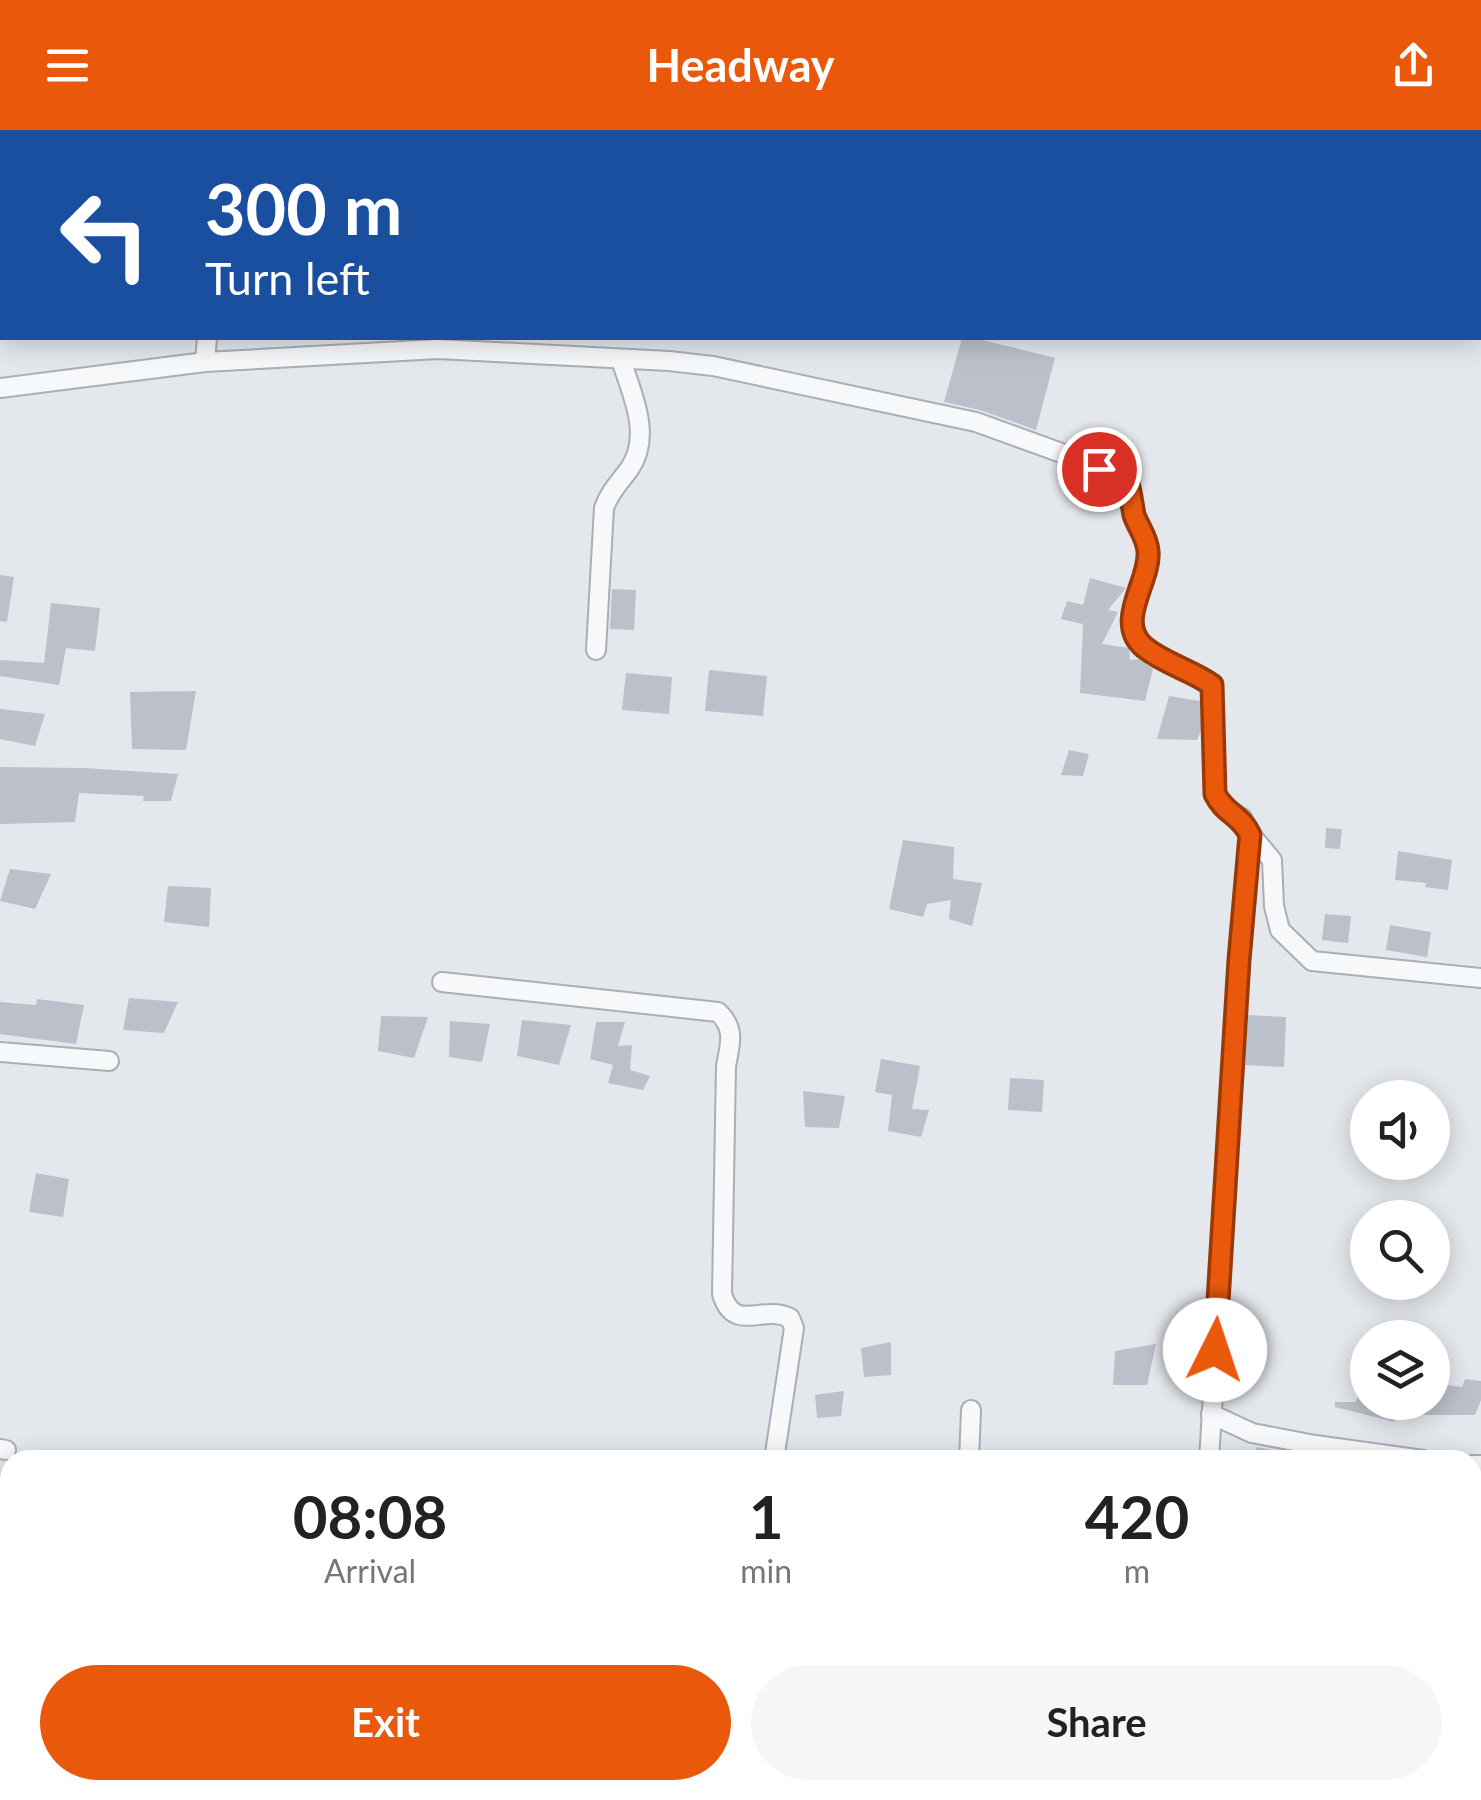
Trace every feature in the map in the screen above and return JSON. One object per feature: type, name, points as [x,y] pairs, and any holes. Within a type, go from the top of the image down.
[{"type":"street","points":[[205,362],[207,340]]},
{"type":"street","points":[[0,388],[205,362],[439,343],[712,366],[976,422],[1078,459],[1128,484],[1135,518],[1148,548],[1148,561],[1133,611],[1135,636],[1170,664],[1212,685],[1215,794],[1220,805],[1242,818],[1250,835],[1272,860],[1274,906],[1280,930],[1312,960],[1481,978]]},
{"type":"street","points":[[596,650],[604,508],[612,490],[631,467],[639,434],[638,412],[622,360]]},
{"type":"street","points":[[1209,1450],[1250,835]]},
{"type":"street","points":[[442,982],[718,1012],[728,1022],[732,1032],[725,1086],[722,1294],[726,1308],[736,1316],[781,1313],[790,1318],[794,1328],[776,1450]]},
{"type":"street","points":[[0,1052],[109,1061]]},
{"type":"street","points":[[970,1410],[970,1450]]},
{"type":"street","points":[[1211,1414],[1252,1433],[1360,1450]]},
{"type":"building","points":[[961,340],[982,340],[1055,358],[1036,430],[944,402]]},
{"type":"building","points":[[0,575],[14,577],[7,622],[0,621]]},
{"type":"building","points":[[1090,578],[1126,588],[1108,610],[1118,612],[1102,644],[1129,648],[1130,660],[1139,659],[1153,669],[1145,701],[1080,693],[1083,624],[1061,619],[1067,601],[1083,605]]},
{"type":"building","points":[[612,589],[636,590],[634,630],[610,629]]},
{"type":"building","points":[[51,603],[100,608],[95,651],[66,648],[59,685],[0,676],[0,660],[44,663]]},
{"type":"building","points":[[709,670],[767,676],[763,716],[705,711]]},
{"type":"building","points":[[626,673],[672,677],[669,714],[622,710]]},
{"type":"building","points":[[196,691],[186,750],[132,749],[130,692]]},
{"type":"building","points":[[1169,696],[1200,701],[1201,730],[1197,740],[1157,739]]},
{"type":"building","points":[[0,709],[45,714],[35,746],[0,739]]},
{"type":"building","points":[[1069,750],[1089,754],[1083,776],[1061,775]]},
{"type":"building","points":[[0,767],[178,774],[171,801],[79,793],[75,822],[0,824]]},
{"type":"building","points":[[1326,828],[1342,829],[1340,849],[1325,848]]},
{"type":"building","points":[[903,840],[954,847],[953,879],[982,883],[972,926],[949,919],[951,900],[927,904],[923,917],[889,909]]},
{"type":"building","points":[[1398,851],[1452,860],[1448,890],[1395,880]]},
{"type":"building","points":[[10,869],[51,874],[35,909],[0,901]]},
{"type":"building","points":[[168,886],[211,888],[209,927],[164,922]]},
{"type":"building","points":[[1325,914],[1351,916],[1348,943],[1322,940]]},
{"type":"building","points":[[1390,925],[1431,932],[1427,957],[1386,950]]},
{"type":"building","points":[[129,998],[178,1002],[164,1033],[123,1030]]},
{"type":"building","points":[[37,999],[84,1005],[76,1044],[0,1034],[0,1002],[36,1005]]},
{"type":"building","points":[[1248,1015],[1286,1017],[1284,1067],[1245,1065]]},
{"type":"building","points":[[381,1016],[428,1017],[414,1058],[378,1051]]},
{"type":"building","points":[[522,1020],[571,1025],[559,1065],[517,1056]]},
{"type":"building","points":[[450,1021],[490,1024],[482,1062],[449,1057]]},
{"type":"building","points":[[596,1022],[625,1022],[618,1046],[632,1045],[630,1070],[650,1076],[643,1090],[608,1083],[613,1065],[590,1059]]},
{"type":"building","points":[[881,1059],[920,1066],[912,1109],[929,1110],[921,1137],[888,1131],[892,1095],[875,1092]]},
{"type":"building","points":[[1010,1078],[1044,1080],[1042,1112],[1008,1110]]},
{"type":"building","points":[[803,1091],[845,1096],[839,1128],[805,1127]]},
{"type":"building","points":[[36,1173],[69,1179],[63,1217],[29,1212]]},
{"type":"building","points":[[891,1342],[891,1375],[864,1377],[861,1348]]},
{"type":"building","points":[[1156,1344],[1147,1385],[1113,1385],[1115,1351]]},
{"type":"building","points":[[1465,1379],[1481,1381],[1481,1400],[1475,1415],[1450,1415],[1450,1385],[1462,1387]]},
{"type":"building","points":[[844,1391],[841,1416],[817,1418],[815,1395]]},
{"type":"building","points":[[1335,1402],[1350,1402],[1350,1411],[1335,1407]]},
{"type":"route","points":[[1099,469],[1128,484],[1135,518],[1148,548],[1148,561],[1133,611],[1135,636],[1170,664],[1212,685],[1215,794],[1220,805],[1242,818],[1250,835],[1215,1350]]}]
